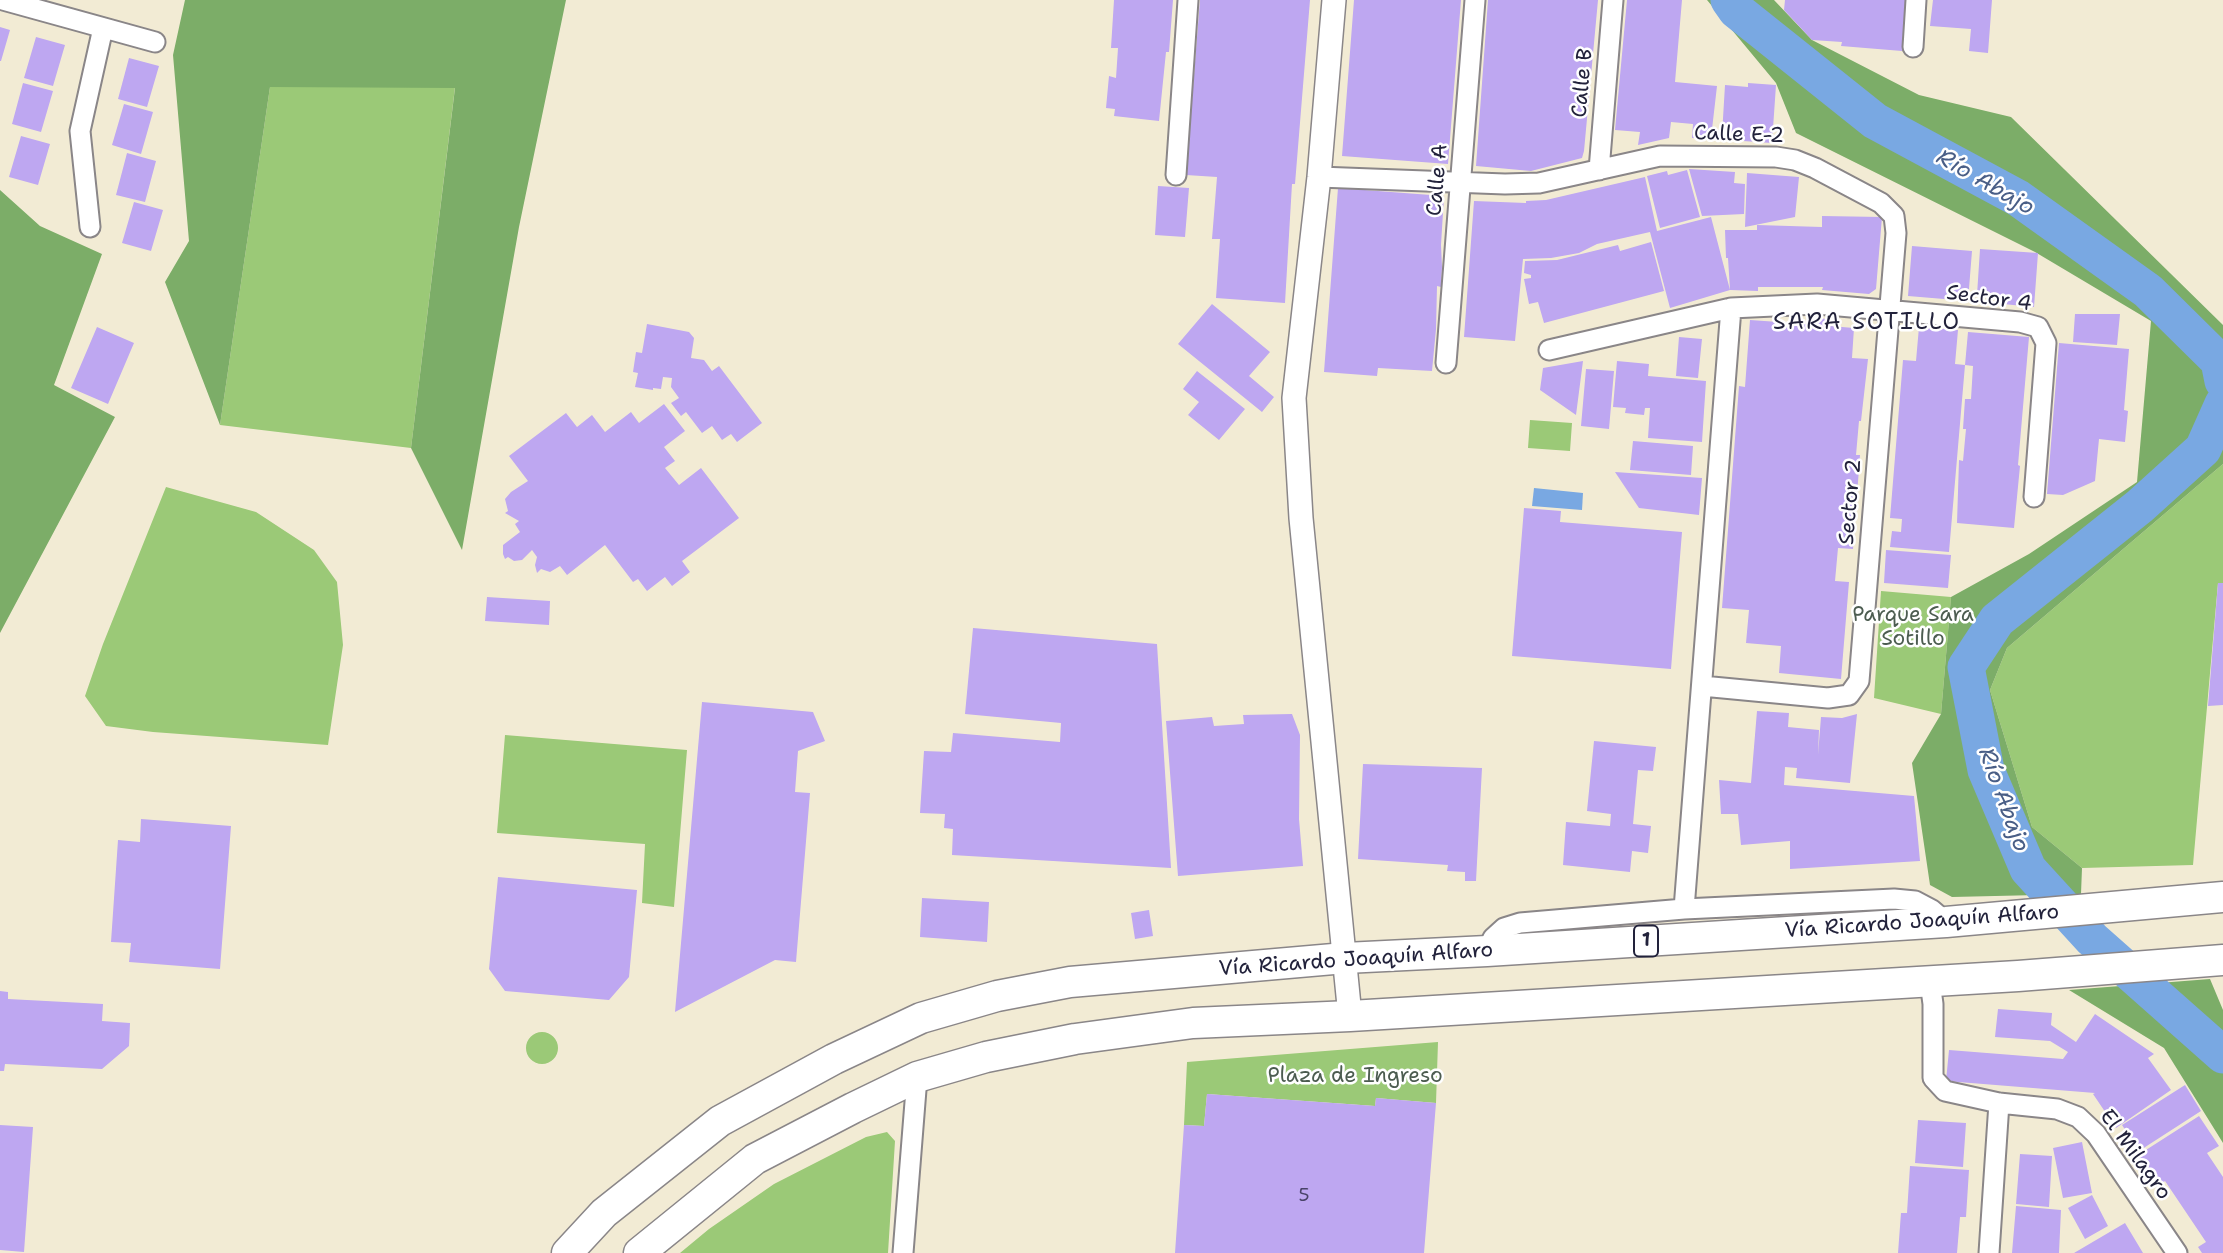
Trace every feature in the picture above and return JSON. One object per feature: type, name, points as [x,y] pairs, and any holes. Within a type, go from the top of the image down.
[{"type":"main road","name":"Vía Ricardo Joaquín Alfaro","points":[[567,1253],[604,1213],[720,1121],[834,1059],[921,1018],[997,996],[1070,982],[1345,958],[1946,922],[2223,897]]},
{"type":"main road","points":[[639,1253],[755,1160],[917,1077],[986,1056],[1075,1038],[1156,1027],[1930,982],[2219,960]]},
{"type":"street","points":[[3,0],[155,42]]},
{"type":"street","points":[[1176,175],[1188,0]]},
{"type":"street","points":[[1334,0],[1319,177],[1294,398],[1301,518],[1350,1016]]},
{"type":"street","name":"Calle A","points":[[1446,363],[1475,0]]},
{"type":"street","name":"Calle B","points":[[1599,170],[1613,0]]},
{"type":"street","points":[[1913,47],[1916,0]]},
{"type":"street","points":[[90,227],[80,131],[103,28]]},
{"type":"street","name":"Calle E-2","points":[[1599,170],[1660,156],[1776,157],[1815,167],[1881,204],[1894,216],[1896,233],[1889,310]]},
{"type":"street","points":[[1319,177],[1505,184],[1539,183],[1599,170]]},
{"type":"street","points":[[1549,350],[1731,308],[1817,304],[1889,310]]},
{"type":"street","points":[[1684,909],[1731,308]]},
{"type":"street","name":"Sector 4","points":[[1889,310],[2020,322],[2038,327],[2046,343],[2034,497]]},
{"type":"street","name":"Sector 2","points":[[1702,686],[1828,698],[1849,695],[1859,681],[1889,310]]},
{"type":"street","points":[[1487,951],[1493,938],[1504,928],[1520,923],[1684,909],[1894,899],[1915,901],[1946,922]]},
{"type":"street","name":"El Milagro","points":[[1930,982],[1933,1004],[1933,1078],[1944,1091],[1999,1103],[2057,1109],[2078,1117],[2096,1134],[2177,1253]]},
{"type":"street","points":[[904,1253],[917,1077]]},
{"type":"street","points":[[1989,1253],[1999,1103]]},
{"type":"green space","points":[[185,0],[566,0],[519,227],[462,550],[411,448],[455,88],[270,87],[220,425],[165,282],[189,241],[173,55]]},
{"type":"green space","points":[[1707,0],[1774,0],[1812,40],[1919,95],[2011,117],[2223,325],[2223,464],[2007,648],[1990,690],[2032,827],[2082,868],[2081,894],[1952,897],[1930,885],[1912,763],[1941,714],[1951,597],[2029,554],[2137,482],[2151,321],[2035,252],[1796,133],[1776,83]]},
{"type":"green space","points":[[270,87],[455,87],[411,448],[220,425]]},
{"type":"green space","points":[[0,190],[40,226],[102,254],[54,385],[115,417],[0,633]]},
{"type":"green space","points":[[1530,420],[1572,423],[1570,451],[1528,448]]},
{"type":"green space","points":[[2223,464],[2223,583],[2218,583],[2193,865],[2082,868],[2032,827],[1990,690],[2007,648]]},
{"type":"green space","points":[[166,487],[256,512],[314,550],[337,582],[343,645],[328,745],[106,726],[85,696]]},
{"type":"green space","name":"Parque Sara Sotillo","points":[[1881,591],[1951,597],[1941,714],[1874,698]]},
{"type":"green space","points":[[505,735],[687,750],[674,907],[642,903],[645,844],[497,833]]},
{"type":"green space","points":[[2210,979],[2223,1010],[2223,1143],[2164,1048],[2069,990]]},
{"type":"green space","points":[[542,1032],[553,1037],[558,1048],[553,1059],[542,1064],[531,1059],[526,1048],[531,1037]]},
{"type":"green space","name":"Plaza de Ingreso","points":[[1438,1042],[1436,1103],[1376,1098],[1375,1106],[1207,1094],[1204,1126],[1184,1125],[1187,1062]]},
{"type":"green space","points":[[887,1132],[895,1141],[888,1253],[680,1253],[709,1229],[774,1184],[866,1137]]},
{"type":"water","points":[[1534,488],[1583,493],[1582,510],[1532,506]]},
{"type":"building","points":[[1114,0],[1173,0],[1159,121],[1114,116],[1115,109],[1106,108],[1109,76],[1116,78],[1118,48],[1111,48]]},
{"type":"building","points":[[1200,0],[1310,0],[1295,184],[1292,184],[1285,303],[1216,298],[1220,239],[1212,239],[1217,177],[1186,175]]},
{"type":"building","points":[[1354,0],[1461,0],[1448,164],[1342,156]]},
{"type":"building","points":[[1488,0],[1598,0],[1582,158],[1531,171],[1476,166]]},
{"type":"building","points":[[1627,0],[1682,0],[1675,82],[1717,86],[1711,138],[1692,138],[1693,124],[1671,122],[1669,138],[1638,145],[1640,132],[1615,130]]},
{"type":"building","points":[[1785,0],[1906,0],[1902,51],[1841,46],[1842,42],[1812,40],[1784,10]]},
{"type":"building","points":[[1933,0],[1992,0],[1988,53],[1969,51],[1971,29],[1930,26]]},
{"type":"building","points":[[0,27],[10,30],[1,61],[0,61]]},
{"type":"building","points":[[36,37],[65,45],[53,86],[24,78]]},
{"type":"building","points":[[129,58],[159,66],[147,107],[118,99]]},
{"type":"building","points":[[23,83],[53,91],[41,132],[12,124]]},
{"type":"building","points":[[1748,83],[1776,85],[1772,143],[1743,141],[1744,137],[1722,135],[1725,85],[1748,87]]},
{"type":"building","points":[[124,104],[153,112],[141,154],[112,145]]},
{"type":"building","points":[[21,136],[50,144],[38,185],[9,177]]},
{"type":"building","points":[[127,153],[156,161],[145,202],[116,195]]},
{"type":"building","points":[[1689,169],[1735,172],[1734,183],[1745,184],[1744,214],[1702,216]]},
{"type":"building","points":[[1687,170],[1700,217],[1660,228],[1647,176],[1667,171],[1668,175]]},
{"type":"building","points":[[1747,173],[1799,177],[1795,217],[1745,227]]},
{"type":"building","points":[[1645,177],[1657,231],[1711,217],[1730,290],[1670,308],[1650,232],[1597,244],[1579,253],[1523,259],[1515,341],[1464,337],[1474,201],[1526,203]]},
{"type":"building","points":[[1158,186],[1189,188],[1185,237],[1155,235]]},
{"type":"building","points":[[1338,188],[1444,196],[1441,287],[1437,286],[1432,371],[1378,368],[1377,376],[1324,372]]},
{"type":"building","points":[[134,202],[163,210],[151,251],[122,243]]},
{"type":"building","points":[[1822,216],[1882,217],[1876,289],[1869,294],[1822,290],[1823,287],[1730,290],[1725,230],[1757,230],[1757,225],[1822,227]]},
{"type":"building","points":[[1651,242],[1664,291],[1544,323],[1538,302],[1529,304],[1524,279],[1531,278],[1531,275],[1524,273],[1525,261],[1557,260],[1618,245],[1620,251]]},
{"type":"building","points":[[1912,246],[1972,251],[1968,301],[1908,296]]},
{"type":"building","points":[[1980,249],[2038,253],[2034,307],[2003,304],[2004,297],[1977,295]]},
{"type":"building","points":[[1212,304],[1270,352],[1249,376],[1274,397],[1262,412],[1178,344]]},
{"type":"building","points":[[2075,314],[2120,314],[2117,345],[2073,342]]},
{"type":"building","points":[[1808,318],[1830,319],[1830,326],[1854,328],[1852,358],[1868,359],[1856,455],[1860,455],[1853,549],[1838,548],[1835,581],[1849,582],[1841,679],[1779,673],[1781,646],[1746,643],[1749,610],[1722,608],[1739,386],[1745,387],[1750,320],[1807,324]]},
{"type":"building","points":[[647,324],[689,332],[694,338],[691,358],[704,360],[712,371],[719,366],[762,423],[737,442],[731,434],[722,440],[712,426],[702,433],[686,412],[681,416],[671,403],[679,398],[671,387],[672,378],[663,377],[661,389],[635,387],[638,373],[633,372],[636,352],[642,353]]},
{"type":"building","points":[[97,327],[134,343],[108,404],[71,388]]},
{"type":"building","points":[[1919,327],[1958,330],[1955,364],[1965,365],[1949,552],[1890,547],[1892,531],[1901,532],[1902,519],[1890,518],[1903,360],[1916,361]]},
{"type":"building","points":[[1968,332],[2029,337],[2014,528],[1957,523],[1959,460],[1963,461],[1966,429],[1963,429],[1965,399],[1971,399],[1973,366],[1965,365]]},
{"type":"building","points":[[1679,337],[1702,339],[1698,378],[1676,376]]},
{"type":"building","points":[[2059,343],[2129,349],[2124,410],[2128,411],[2125,442],[2099,439],[2095,481],[2063,495],[2047,494]]},
{"type":"building","points":[[1583,361],[1576,415],[1540,390],[1543,368]]},
{"type":"building","points":[[1617,361],[1649,364],[1648,376],[1706,381],[1702,442],[1648,438],[1650,408],[1645,408],[1644,415],[1625,413],[1626,408],[1613,407]]},
{"type":"building","points":[[1586,369],[1614,371],[1609,429],[1581,426]]},
{"type":"building","points":[[1197,371],[1245,409],[1219,440],[1188,415],[1199,402],[1183,389]]},
{"type":"building","points":[[664,404],[685,431],[664,447],[675,461],[665,468],[679,485],[701,468],[739,518],[682,561],[690,572],[672,586],[665,577],[647,591],[638,579],[633,582],[605,545],[567,575],[560,566],[550,572],[541,569],[537,573],[537,557],[532,550],[522,560],[514,561],[508,557],[505,559],[503,545],[520,532],[515,524],[519,521],[505,513],[508,511],[505,499],[528,481],[509,456],[566,413],[577,427],[592,415],[605,432],[631,412],[639,423]]},
{"type":"building","points":[[1633,441],[1693,446],[1691,475],[1630,470]]},
{"type":"building","points":[[1615,472],[1702,478],[1699,515],[1639,508]]},
{"type":"building","points":[[1524,508],[1561,511],[1560,522],[1682,532],[1671,669],[1512,656]]},
{"type":"building","points":[[1886,550],[1951,555],[1948,588],[1884,583]]},
{"type":"building","points":[[2218,583],[2223,583],[2223,705],[2208,706]]},
{"type":"building","points":[[487,597],[550,601],[549,625],[485,621]]},
{"type":"building","points":[[973,628],[1157,644],[1171,868],[952,855],[953,829],[944,828],[945,814],[920,813],[924,751],[951,752],[953,733],[1060,742],[1061,723],[965,714]]},
{"type":"building","points":[[702,702],[813,712],[825,741],[798,751],[795,792],[810,793],[796,962],[775,960],[675,1012]]},
{"type":"building","points":[[1757,711],[1789,713],[1788,727],[1819,730],[1818,755],[1821,717],[1842,718],[1857,714],[1850,783],[1796,778],[1797,768],[1785,767],[1784,785],[1914,796],[1920,861],[1790,869],[1790,841],[1741,845],[1738,814],[1721,814],[1719,780],[1751,783]]},
{"type":"building","points":[[1292,714],[1300,735],[1299,819],[1303,866],[1178,876],[1166,721],[1212,717],[1214,726],[1244,724],[1243,715]]},
{"type":"building","points":[[1594,741],[1656,747],[1653,771],[1638,770],[1633,824],[1651,826],[1648,853],[1632,851],[1630,872],[1563,865],[1566,822],[1610,826],[1611,814],[1587,811]]},
{"type":"building","points":[[1363,764],[1482,768],[1476,881],[1465,881],[1465,872],[1447,871],[1448,865],[1358,859]]},
{"type":"building","points":[[141,819],[231,826],[220,969],[129,962],[131,943],[111,942],[118,840],[140,842]]},
{"type":"building","points":[[498,877],[637,890],[629,977],[609,1000],[505,991],[489,969]]},
{"type":"building","points":[[922,898],[989,902],[987,942],[920,937]]},
{"type":"building","points":[[1149,910],[1153,936],[1135,939],[1131,913]]},
{"type":"building","points":[[0,991],[8,992],[8,999],[103,1004],[102,1021],[130,1023],[129,1046],[102,1069],[5,1064],[4,1071],[0,1071]]},
{"type":"building","points":[[1998,1009],[2052,1013],[2051,1025],[2076,1042],[2095,1014],[2154,1054],[2148,1058],[2171,1090],[2116,1128],[2093,1094],[2095,1093],[1946,1081],[1949,1050],[2063,1059],[2068,1052],[2050,1041],[1995,1037]]},
{"type":"building","points":[[2185,1085],[2201,1111],[2139,1151],[2122,1125]]},
{"type":"building","points":[[1207,1094],[1375,1106],[1376,1098],[1436,1103],[1424,1253],[1175,1253],[1184,1125],[1204,1126]]},
{"type":"building","points":[[2199,1116],[2219,1146],[2207,1153],[2223,1177],[2223,1253],[2202,1253],[2198,1247],[2206,1242],[2165,1181],[2156,1187],[2135,1157]]},
{"type":"building","points":[[1918,1120],[1966,1123],[1963,1167],[1915,1163]]},
{"type":"building","points":[[0,1125],[33,1127],[24,1252],[0,1250]]},
{"type":"building","points":[[2082,1142],[2092,1193],[2063,1198],[2053,1148]]},
{"type":"building","points":[[2020,1154],[2052,1156],[2049,1207],[2016,1204]]},
{"type":"building","points":[[1910,1166],[1969,1170],[1966,1217],[1960,1217],[1957,1253],[1898,1253],[1901,1213],[1907,1213]]},
{"type":"building","points":[[2092,1195],[2108,1226],[2085,1239],[2068,1208]]},
{"type":"building","points":[[2016,1206],[2061,1210],[2059,1253],[2012,1253]]},
{"type":"building","points":[[2125,1223],[2143,1253],[2074,1253]]},
{"type":"waterway","name":"Río Abajo","points":[[1729,0],[1736,10],[1875,121],[2018,198],[2148,291],[2219,361],[2223,381]]},
{"type":"waterway","name":"Río Abajo","points":[[2223,404],[2203,449],[2140,506],[1997,620],[1966,667],[1986,770],[2028,869],[2092,939],[2223,1055]]},
{"type":"district","name":"SARA SOTILLO","points":[[1867,323]]}]
